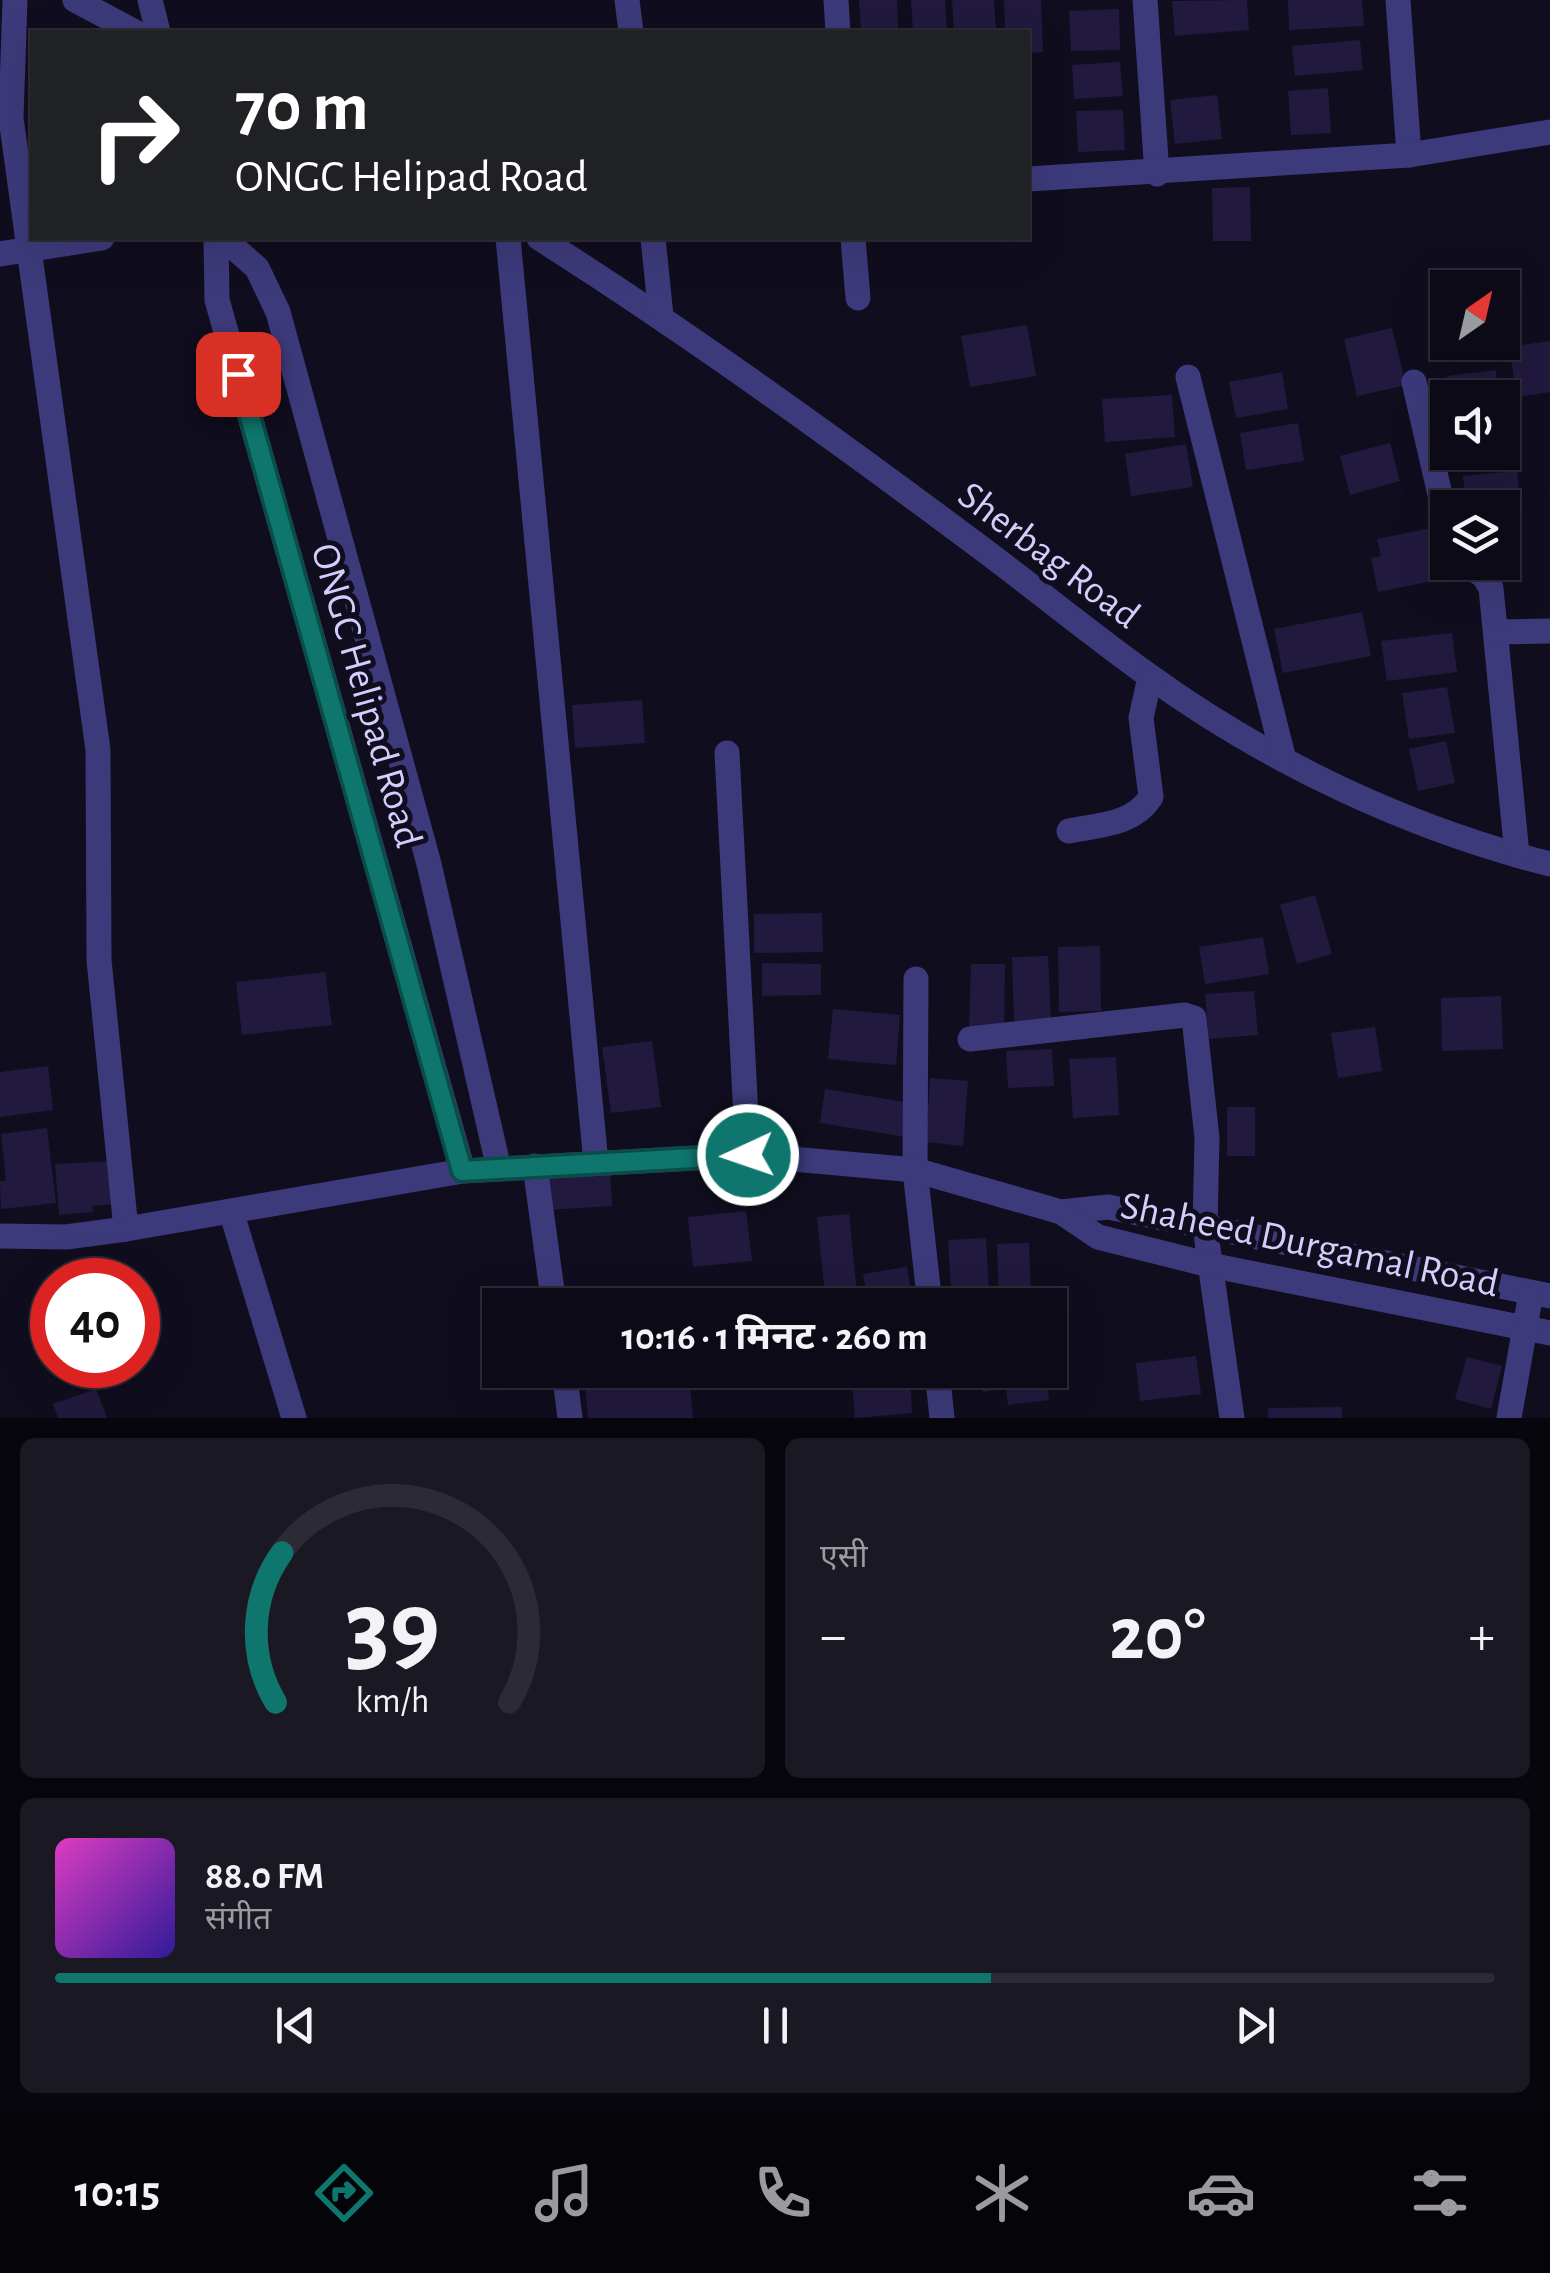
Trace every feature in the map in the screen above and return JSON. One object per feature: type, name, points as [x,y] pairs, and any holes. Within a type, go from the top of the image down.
[{"type":"street","points":[[15,0],[11,118],[30,238]]},
{"type":"street","points":[[76,0],[131,30]]},
{"type":"street","points":[[150,0],[158,30]]},
{"type":"street","points":[[627,0],[631,30]]},
{"type":"street","points":[[836,0],[838,30]]},
{"type":"street","points":[[1145,0],[1157,174]]},
{"type":"street","points":[[1398,0],[1409,154]]},
{"type":"street","points":[[1030,179],[1157,174],[1409,154],[1550,132]]},
{"type":"street","points":[[30,240],[98,750],[99,960],[126,1229]]},
{"type":"street","points":[[0,254],[91,240]]},
{"type":"street","name":"ONGC Helipad Road","points":[[220,240],[217,300],[462,1171]]},
{"type":"street","points":[[222,240],[257,268],[278,312],[429,864],[499,1168]]},
{"type":"street","points":[[257,268],[258,240]]},
{"type":"street","points":[[508,240],[596,1163]]},
{"type":"street","name":"Sherbag Road","points":[[542,240],[661,316],[895,484],[1150,677],[1284,760],[1387,809],[1550,864]]},
{"type":"street","points":[[653,240],[661,316]]},
{"type":"street","points":[[853,240],[858,298]]},
{"type":"street","points":[[1188,377],[1284,760]]},
{"type":"street","points":[[1414,382],[1439,490]]},
{"type":"street","points":[[1486,580],[1491,588],[1498,632],[1518,856]]},
{"type":"street","points":[[1498,632],[1550,631]]},
{"type":"street","points":[[1069,831],[1121,822],[1141,811],[1151,797],[1153,788],[1141,718],[1150,677]]},
{"type":"street","points":[[727,753],[748,1155]]},
{"type":"street","points":[[916,979],[915,1170],[928,1288]]},
{"type":"street","points":[[970,1039],[1184,1015],[1194,1018],[1207,1138],[1206,1228],[1232,1418]]},
{"type":"street","name":"Shaheed Durgamal Road","points":[[0,1236],[66,1237],[126,1229],[462,1171],[748,1155],[915,1170],[1061,1212],[1098,1237],[1210,1265],[1538,1331]]},
{"type":"street","points":[[534,1166],[552,1288]]},
{"type":"street","name":"Shaheed Durgamal Road","points":[[1061,1212],[1108,1207],[1541,1294]]},
{"type":"street","points":[[231,1211],[294,1418]]},
{"type":"street","points":[[1509,1418],[1538,1331],[1541,1294]]},
{"type":"street","points":[[566,1388],[570,1418]]},
{"type":"street","points":[[939,1388],[942,1418]]},
{"type":"building","points":[[859,0],[897,0],[898,29],[861,30]]},
{"type":"building","points":[[911,0],[945,0],[947,30],[913,30]]},
{"type":"building","points":[[952,0],[994,0],[996,30],[954,30]]},
{"type":"building","points":[[1004,0],[1041,0],[1043,52],[1030,53],[1030,30],[1005,30]]},
{"type":"building","points":[[1247,0],[1249,30],[1175,36],[1172,1]]},
{"type":"building","points":[[1288,0],[1362,0],[1364,26],[1289,30]]},
{"type":"building","points":[[1119,9],[1120,50],[1071,51],[1069,11]]},
{"type":"building","points":[[1360,40],[1363,70],[1295,76],[1292,46]]},
{"type":"building","points":[[1120,62],[1123,96],[1074,99],[1072,65]]},
{"type":"building","points":[[1328,88],[1331,133],[1291,135],[1288,91]]},
{"type":"building","points":[[1217,95],[1222,139],[1175,144],[1170,100]]},
{"type":"building","points":[[1123,110],[1125,150],[1078,152],[1076,111]]},
{"type":"building","points":[[1250,187],[1251,241],[1213,241],[1212,188]]},
{"type":"building","points":[[1027,325],[1036,376],[970,387],[961,336]]},
{"type":"building","points":[[1392,328],[1406,385],[1357,396],[1344,339]]},
{"type":"building","points":[[1550,341],[1550,392],[1520,397],[1520,380],[1514,380],[1511,360],[1520,360],[1520,345]]},
{"type":"building","points":[[1496,370],[1497,380],[1448,380],[1447,376]]},
{"type":"building","points":[[1282,372],[1288,409],[1236,418],[1229,382]]},
{"type":"building","points":[[1172,395],[1175,437],[1105,442],[1102,399]]},
{"type":"building","points":[[1298,423],[1304,461],[1246,470],[1240,433]]},
{"type":"building","points":[[1390,443],[1400,481],[1350,495],[1340,456]]},
{"type":"building","points":[[1186,444],[1193,487],[1131,496],[1125,454]]},
{"type":"building","points":[[1517,471],[1519,490],[1464,490],[1463,476]]},
{"type":"building","points":[[1430,528],[1430,580],[1437,580],[1378,592],[1371,558],[1381,556],[1377,539]]},
{"type":"building","points":[[1362,612],[1371,656],[1283,673],[1274,629]]},
{"type":"building","points":[[1452,633],[1457,672],[1387,681],[1381,641]]},
{"type":"building","points":[[1447,687],[1455,733],[1409,739],[1402,693]]},
{"type":"building","points":[[642,700],[645,743],[575,748],[572,705]]},
{"type":"building","points":[[1446,741],[1455,783],[1418,791],[1409,749]]},
{"type":"building","points":[[1315,895],[1332,954],[1297,964],[1280,905]]},
{"type":"building","points":[[822,913],[823,952],[754,953],[754,914]]},
{"type":"building","points":[[1263,937],[1269,974],[1205,984],[1199,947]]},
{"type":"building","points":[[1100,946],[1101,1011],[1059,1012],[1058,947]]},
{"type":"building","points":[[1048,956],[1051,1020],[1014,1021],[1012,957]]},
{"type":"building","points":[[762,963],[821,964],[821,995],[762,996]]},
{"type":"building","points":[[971,964],[1005,964],[1004,1032],[969,1031]]},
{"type":"building","points":[[325,972],[332,1025],[242,1035],[236,982]]},
{"type":"building","points":[[1254,991],[1258,1035],[1209,1039],[1205,994]]},
{"type":"building","points":[[1501,996],[1503,1049],[1442,1051],[1441,998]]},
{"type":"building","points":[[833,1009],[900,1015],[896,1065],[828,1059]]},
{"type":"building","points":[[1375,1027],[1382,1071],[1338,1078],[1331,1033]]},
{"type":"building","points":[[652,1041],[661,1107],[611,1113],[602,1047]]},
{"type":"building","points":[[1052,1049],[1054,1086],[1008,1088],[1006,1051]]},
{"type":"building","points":[[1116,1057],[1119,1115],[1073,1118],[1069,1059]]},
{"type":"building","points":[[48,1066],[53,1110],[0,1117],[0,1072]]},
{"type":"building","points":[[930,1078],[968,1081],[963,1146],[926,1142]]},
{"type":"building","points":[[825,1089],[911,1103],[906,1137],[820,1123]]},
{"type":"building","points":[[1227,1107],[1255,1107],[1255,1156],[1227,1156]]},
{"type":"building","points":[[47,1128],[56,1203],[1,1209],[0,1181],[6,1181],[1,1134]]},
{"type":"building","points":[[114,1161],[118,1204],[92,1206],[93,1212],[59,1215],[55,1164]]},
{"type":"building","points":[[610,1171],[612,1206],[546,1210],[542,1175]]},
{"type":"building","points":[[746,1211],[752,1261],[693,1267],[688,1217]]},
{"type":"building","points":[[849,1214],[856,1288],[824,1288],[817,1217]]},
{"type":"building","points":[[986,1238],[989,1288],[951,1288],[948,1240]]},
{"type":"building","points":[[1029,1243],[1031,1288],[999,1288],[997,1244]]},
{"type":"building","points":[[907,1267],[910,1288],[866,1288],[863,1274]]},
{"type":"building","points":[[1196,1356],[1201,1394],[1140,1401],[1136,1363]]},
{"type":"building","points":[[1467,1357],[1502,1366],[1491,1409],[1455,1399]]},
{"type":"building","points":[[585,1388],[690,1388],[693,1418],[588,1418]]},
{"type":"building","points":[[852,1388],[911,1388],[912,1413],[855,1418]]},
{"type":"building","points":[[982,1388],[1048,1388],[1049,1400],[1008,1405],[1006,1389],[983,1392]]},
{"type":"building","points":[[96,1389],[107,1418],[58,1418],[53,1404]]},
{"type":"building","points":[[1342,1407],[1342,1418],[1268,1418],[1268,1408]]},
{"type":"route","points":[[238,374],[462,1171],[748,1155]]}]
